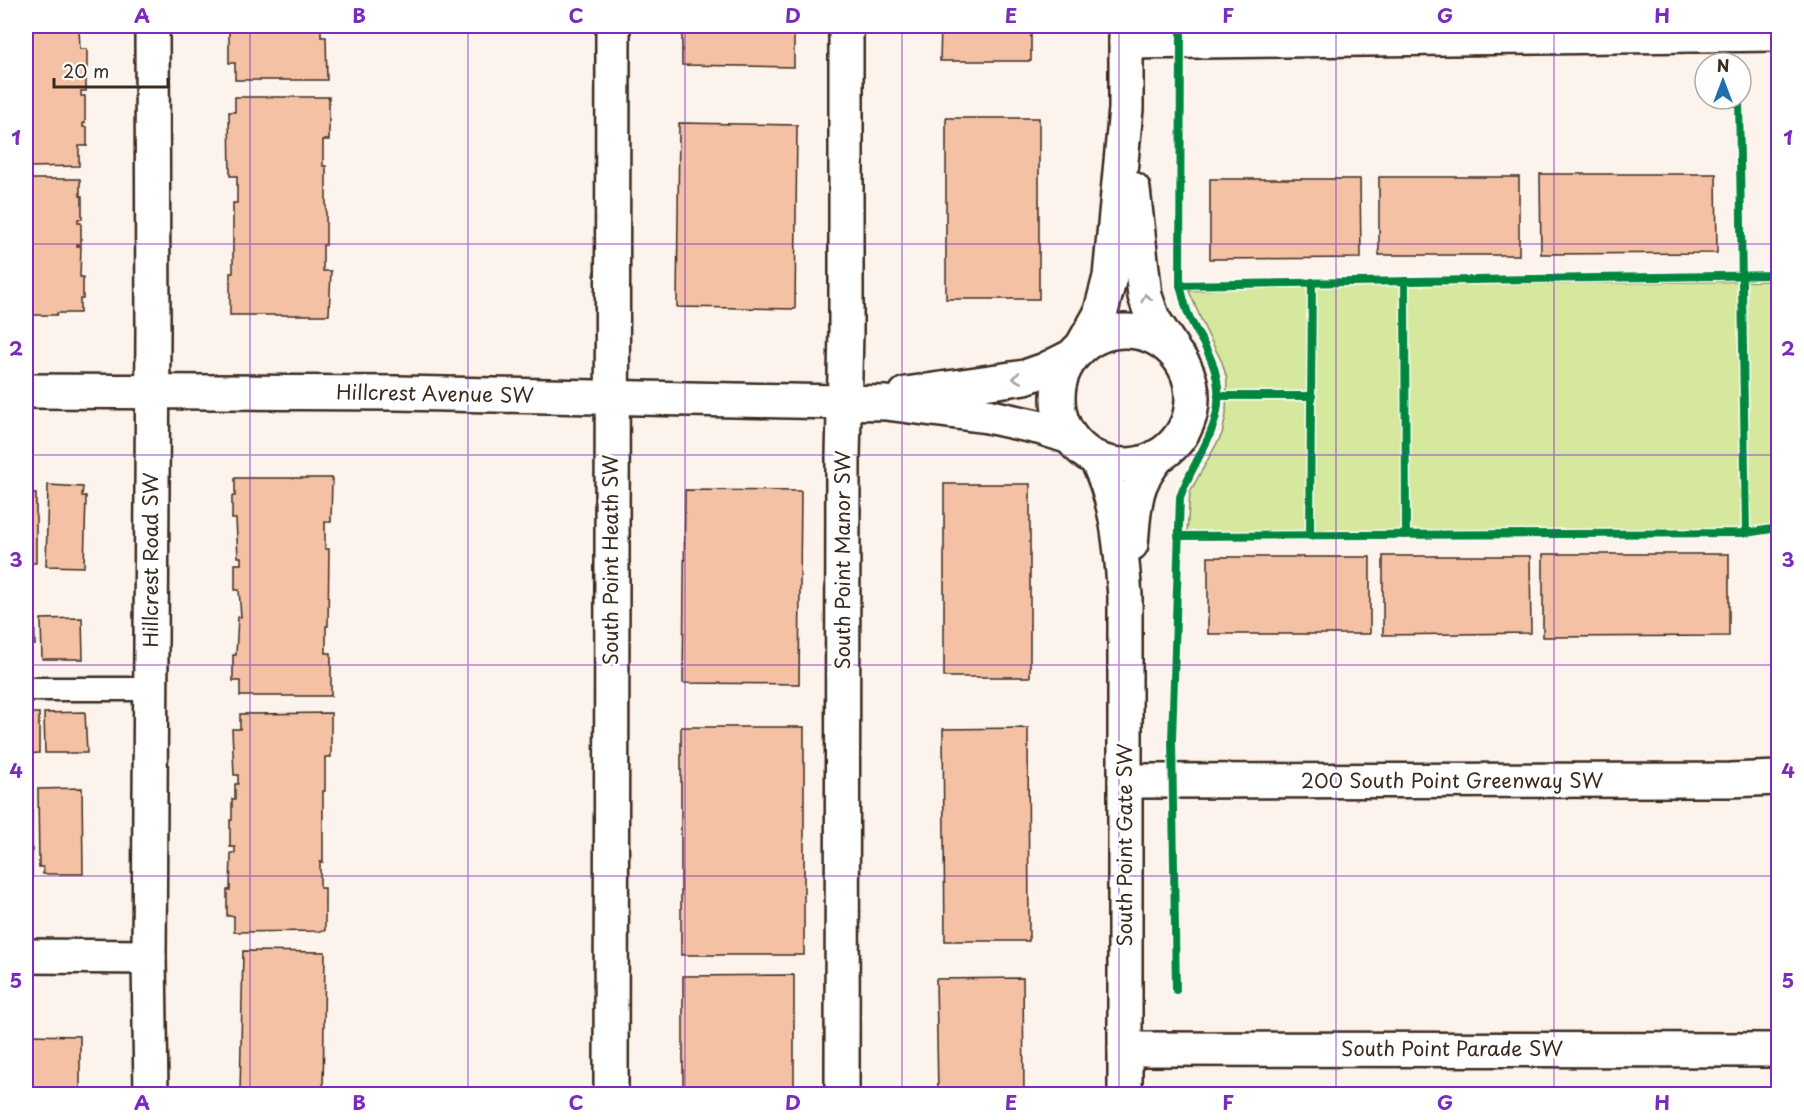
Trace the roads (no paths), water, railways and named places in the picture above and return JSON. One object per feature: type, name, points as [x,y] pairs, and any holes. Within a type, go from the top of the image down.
[{"type":"street","name":"Hillcrest Road SW","points":[[151,1095],[149,957],[153,391],[152,26]]},
{"type":"street","name":"South Point Heath SW","points":[[611,1095],[613,26]]},
{"type":"street","name":"South Point Manor SW","points":[[842,1095],[846,26]]},
{"type":"street","points":[[1126,109],[1145,296],[1153,319],[1180,358],[1188,375],[1192,409],[1178,440],[1168,450],[1138,464],[1125,465],[1096,458],[1085,452],[1070,437],[1060,414],[1057,397],[1061,374],[1100,315],[1110,277],[1126,109],[1126,34],[1779,33]]},
{"type":"street","points":[[1078,350],[1102,334],[1125,330],[1140,332],[1156,338],[1173,350]]},
{"type":"street","name":"Hillcrest Avenue SW","points":[[845,403],[1025,377],[1045,370],[1078,350]]},
{"type":"street","name":"Hillcrest Avenue SW","points":[[26,391],[398,393],[886,403],[987,416],[1042,428],[1070,437]]},
{"type":"street","name":"South Point Gate SW","points":[[1125,596],[1139,486],[1145,473],[1158,456]]},
{"type":"street","name":"South Point Gate SW","points":[[1096,458],[1112,498],[1118,527],[1125,596],[1125,1095]]},
{"type":"street","name":"200 South Point Greenway SW","points":[[1125,781],[1779,778]]},
{"type":"street","points":[[26,956],[149,957]]},
{"type":"street","name":"South Point Parade SW","points":[[1125,1049],[1779,1050]]},
{"type":"lane","points":[[26,689],[151,689]]}]
